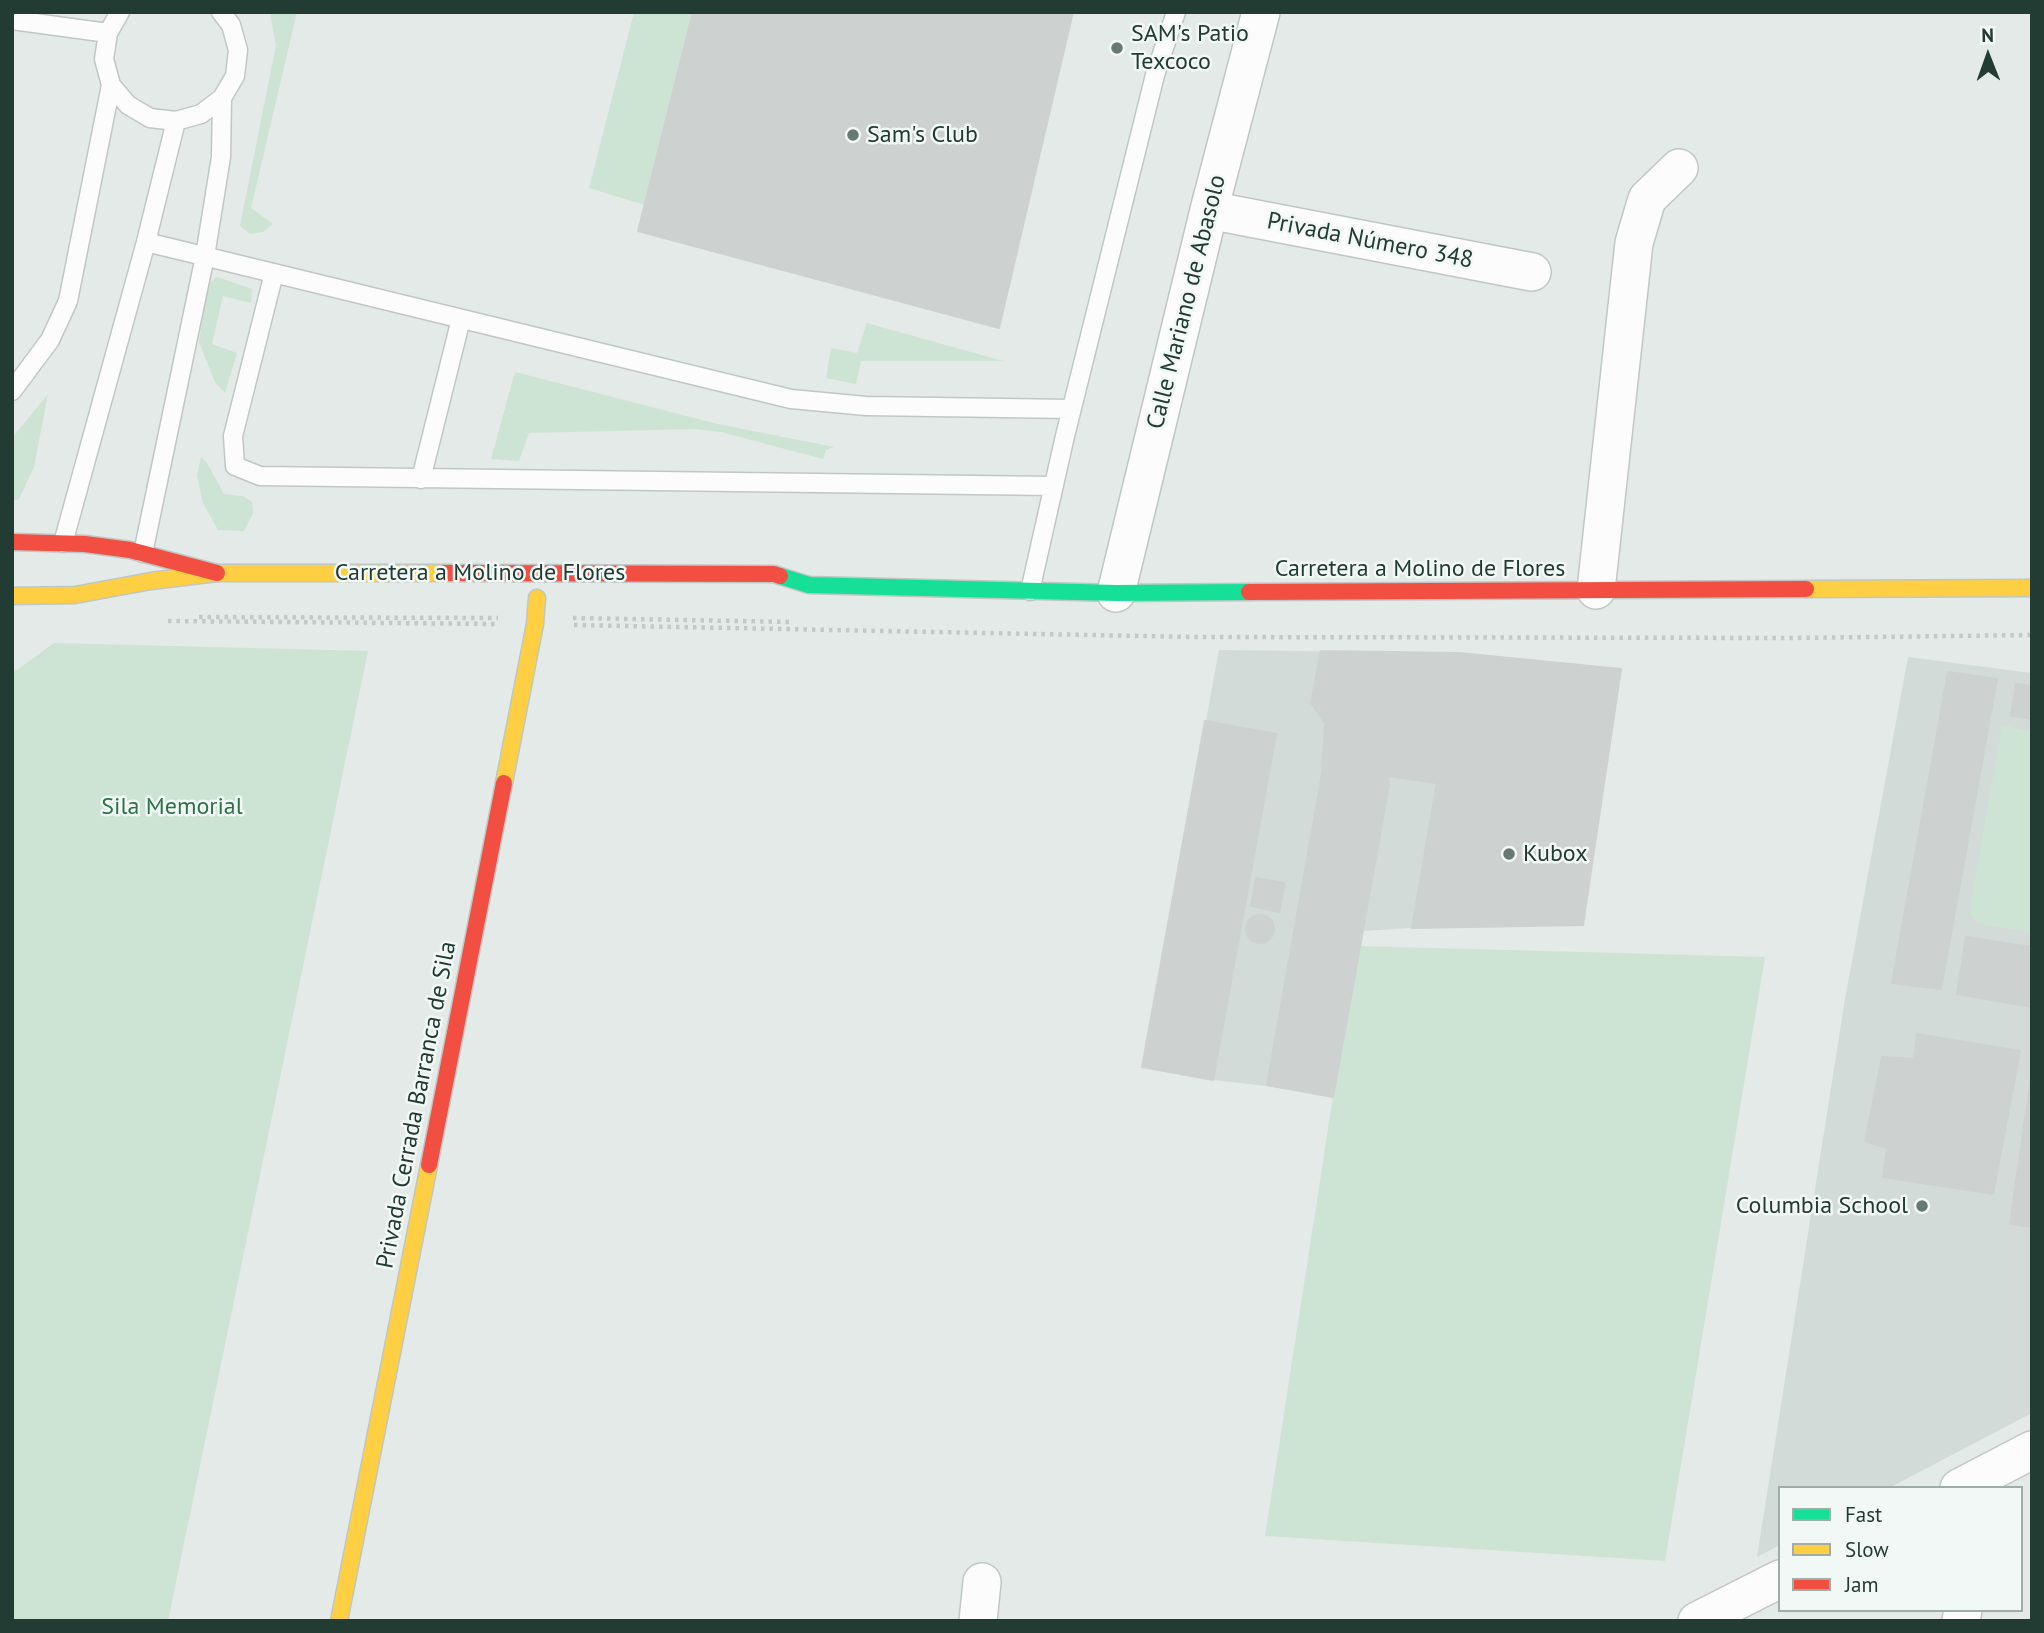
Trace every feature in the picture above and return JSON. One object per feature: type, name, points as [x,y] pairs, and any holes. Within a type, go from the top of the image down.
[{"type":"main road","points":[[12,542],[85,544],[143,553],[218,573]]},
{"type":"main road","name":"Carretera a Molino de Flores","points":[[102,573],[204,591]]},
{"type":"main road","name":"Carretera a Molino de Flores","points":[[12,596],[75,595],[151,581],[218,573],[774,574],[809,585]]},
{"type":"main road","name":"Carretera a Molino de Flores","points":[[784,591],[809,585],[1116,593],[2032,588]]},
{"type":"main road","name":"Privada Cerrada Barranca de Sila","points":[[339,1621],[536,618],[537,598]]},
{"type":"street","name":"Calle Mariano de Abasolo","points":[[1116,593],[1209,210],[1261,12]]},
{"type":"street","points":[[1596,590],[1634,243],[1647,199],[1679,167]]},
{"type":"street","name":"Privada Número 348","points":[[1209,210],[1532,272]]},
{"type":"street","points":[[1975,1483],[2032,1450]]},
{"type":"street","points":[[1697,1621],[1778,1579]]},
{"type":"street","points":[[978,1621],[982,1582]]},
{"type":"lane","points":[[120,12],[108,33],[104,59],[111,85],[128,105],[150,117],[176,121],[201,114],[222,98],[235,76],[238,50],[230,17]]},
{"type":"lane","points":[[1030,591],[1071,409],[1155,75],[1176,12]]},
{"type":"lane","points":[[12,20],[108,33]]},
{"type":"lane","points":[[12,391],[50,340],[68,301],[111,85]]},
{"type":"lane","points":[[143,553],[205,256],[221,157],[222,98]]},
{"type":"lane","points":[[63,543],[146,242],[176,121]]},
{"type":"lane","points":[[146,242],[791,399],[866,406],[1071,409]]},
{"type":"lane","points":[[274,273],[233,436],[234,466],[260,476],[1054,486]]},
{"type":"lane","points":[[421,479],[461,319]]},
{"type":"path","points":[[160,616],[801,622]]},
{"type":"shaded area","points":[[1219,650],[1459,653],[1412,928],[1363,931],[1333,1097],[1142,1067]]},
{"type":"shaded area","name":"Columbia School","points":[[1908,657],[2032,673],[2032,1413],[1893,1486],[1778,1486],[1778,1546],[1757,1557],[1845,999]]},
{"type":"green space","points":[[270,12],[297,12],[251,208],[273,224],[263,232],[250,234],[240,226],[276,45]]},
{"type":"green space","points":[[634,12],[693,12],[645,205],[589,188]]},
{"type":"green space","points":[[217,277],[252,289],[251,303],[223,296],[212,344],[237,353],[225,393],[215,382],[199,342],[207,285]]},
{"type":"green space","points":[[867,323],[1003,361],[861,361],[856,384],[826,378],[831,348],[857,353]]},
{"type":"green space","points":[[515,372],[718,424],[834,447],[826,450],[823,459],[721,432],[695,429],[529,433],[519,461],[491,459]]},
{"type":"green space","points":[[48,394],[34,467],[19,499],[12,501],[12,438]]},
{"type":"green space","points":[[201,457],[224,494],[243,496],[252,502],[253,513],[244,531],[218,530],[203,503],[197,475]]},
{"type":"green space","name":"Sila Memorial","points":[[54,643],[368,651],[168,1621],[12,1621],[12,669],[17,670]]},
{"type":"green space","points":[[2002,725],[2032,732],[2032,933],[1977,923],[1969,912]]},
{"type":"green space","points":[[1360,946],[1765,957],[1665,1561],[1265,1536],[1333,1097]]},
{"type":"building","name":"Sam's Club","points":[[693,12],[1073,12],[999,328],[638,231]]},
{"type":"building","points":[[1321,651],[1459,653],[1437,783],[1387,776],[1389,785],[1322,774],[1325,723],[1311,703]]},
{"type":"building","name":"Kubox","points":[[1459,653],[1621,669],[1583,925],[1412,928]]},
{"type":"building","points":[[1948,672],[1997,679],[1941,989],[1892,983]]},
{"type":"building","points":[[2016,684],[2032,686],[2032,719],[2011,716]]},
{"type":"building","points":[[1205,721],[1276,734],[1213,1080],[1142,1067]]},
{"type":"building","points":[[1322,774],[1389,785],[1333,1097],[1267,1085]]},
{"type":"building","points":[[1256,878],[1285,883],[1279,912],[1251,906]]},
{"type":"building","points":[[1260,915],[1270,919],[1274,929],[1270,939],[1260,943],[1250,939],[1246,929],[1250,919]]},
{"type":"building","points":[[1966,937],[2032,947],[2032,1007],[1957,994]]},
{"type":"building","points":[[1917,1034],[2020,1051],[1993,1194],[1883,1177],[1887,1148],[1865,1141],[1882,1057],[1914,1059]]},
{"type":"building","points":[[2032,1071],[2032,1227],[2010,1224]]},
{"type":"traffic: fast","points":[[780,576],[809,585],[1116,593],[1249,592]]},
{"type":"traffic: slow","points":[[12,596],[75,595],[151,581],[217,573],[444,573]]},
{"type":"traffic: slow","points":[[1806,589],[2032,588]]},
{"type":"traffic: slow","points":[[504,783],[535,624],[537,598]]},
{"type":"traffic: slow","points":[[339,1621],[429,1165]]},
{"type":"traffic: jam","points":[[12,542],[85,544],[130,550],[217,573]]},
{"type":"traffic: jam","points":[[444,573],[780,576]]},
{"type":"traffic: jam","points":[[1249,592],[1806,589]]},
{"type":"traffic: jam","points":[[429,1165],[504,783]]},
{"type":"place","name":"SAM's Patio Texcoco","points":[[1117,48]]},
{"type":"place","name":"Sam's Club","points":[[853,135]]},
{"type":"place","name":"Kubox","points":[[1509,854]]},
{"type":"place","name":"Columbia School","points":[[1922,1206]]}]
